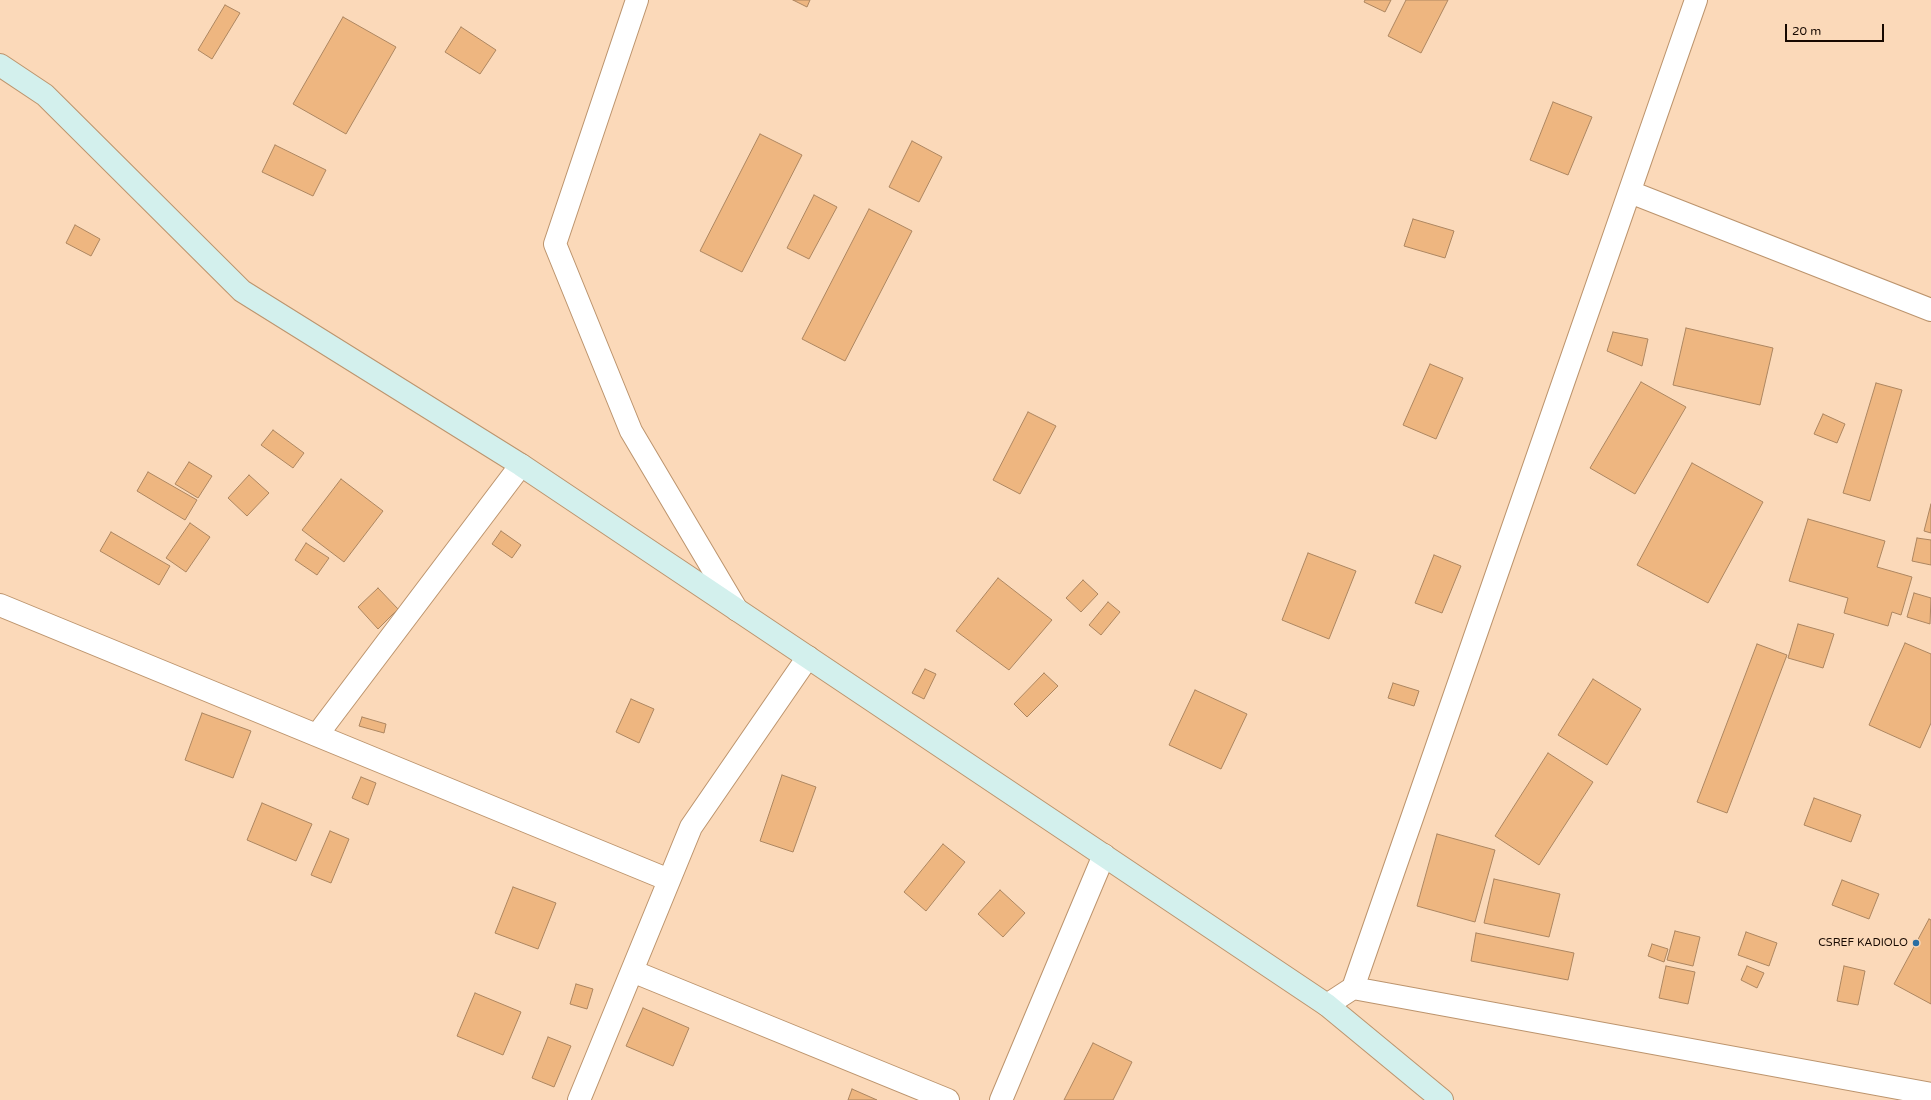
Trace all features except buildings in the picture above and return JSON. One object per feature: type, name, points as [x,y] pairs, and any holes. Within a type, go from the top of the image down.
[{"type":"street","points":[[637,0],[555,244],[631,432],[737,610]]},
{"type":"street","points":[[1327,1005],[1353,988],[1696,0]]},
{"type":"street","points":[[0,65],[45,95],[242,291],[520,466],[808,656],[1327,1005],[1442,1100]]},
{"type":"street","points":[[1630,192],[1931,310]]},
{"type":"street","points":[[317,735],[520,466]]},
{"type":"street","points":[[0,605],[669,880]]},
{"type":"street","points":[[579,1100],[691,827],[808,656]]},
{"type":"street","points":[[1001,1100],[1104,855]]},
{"type":"street","points":[[632,971],[948,1100]]},
{"type":"street","points":[[1353,988],[1931,1094]]},
{"type":"place","name":"CSREF KADIOLO","points":[[1916,943]]}]
